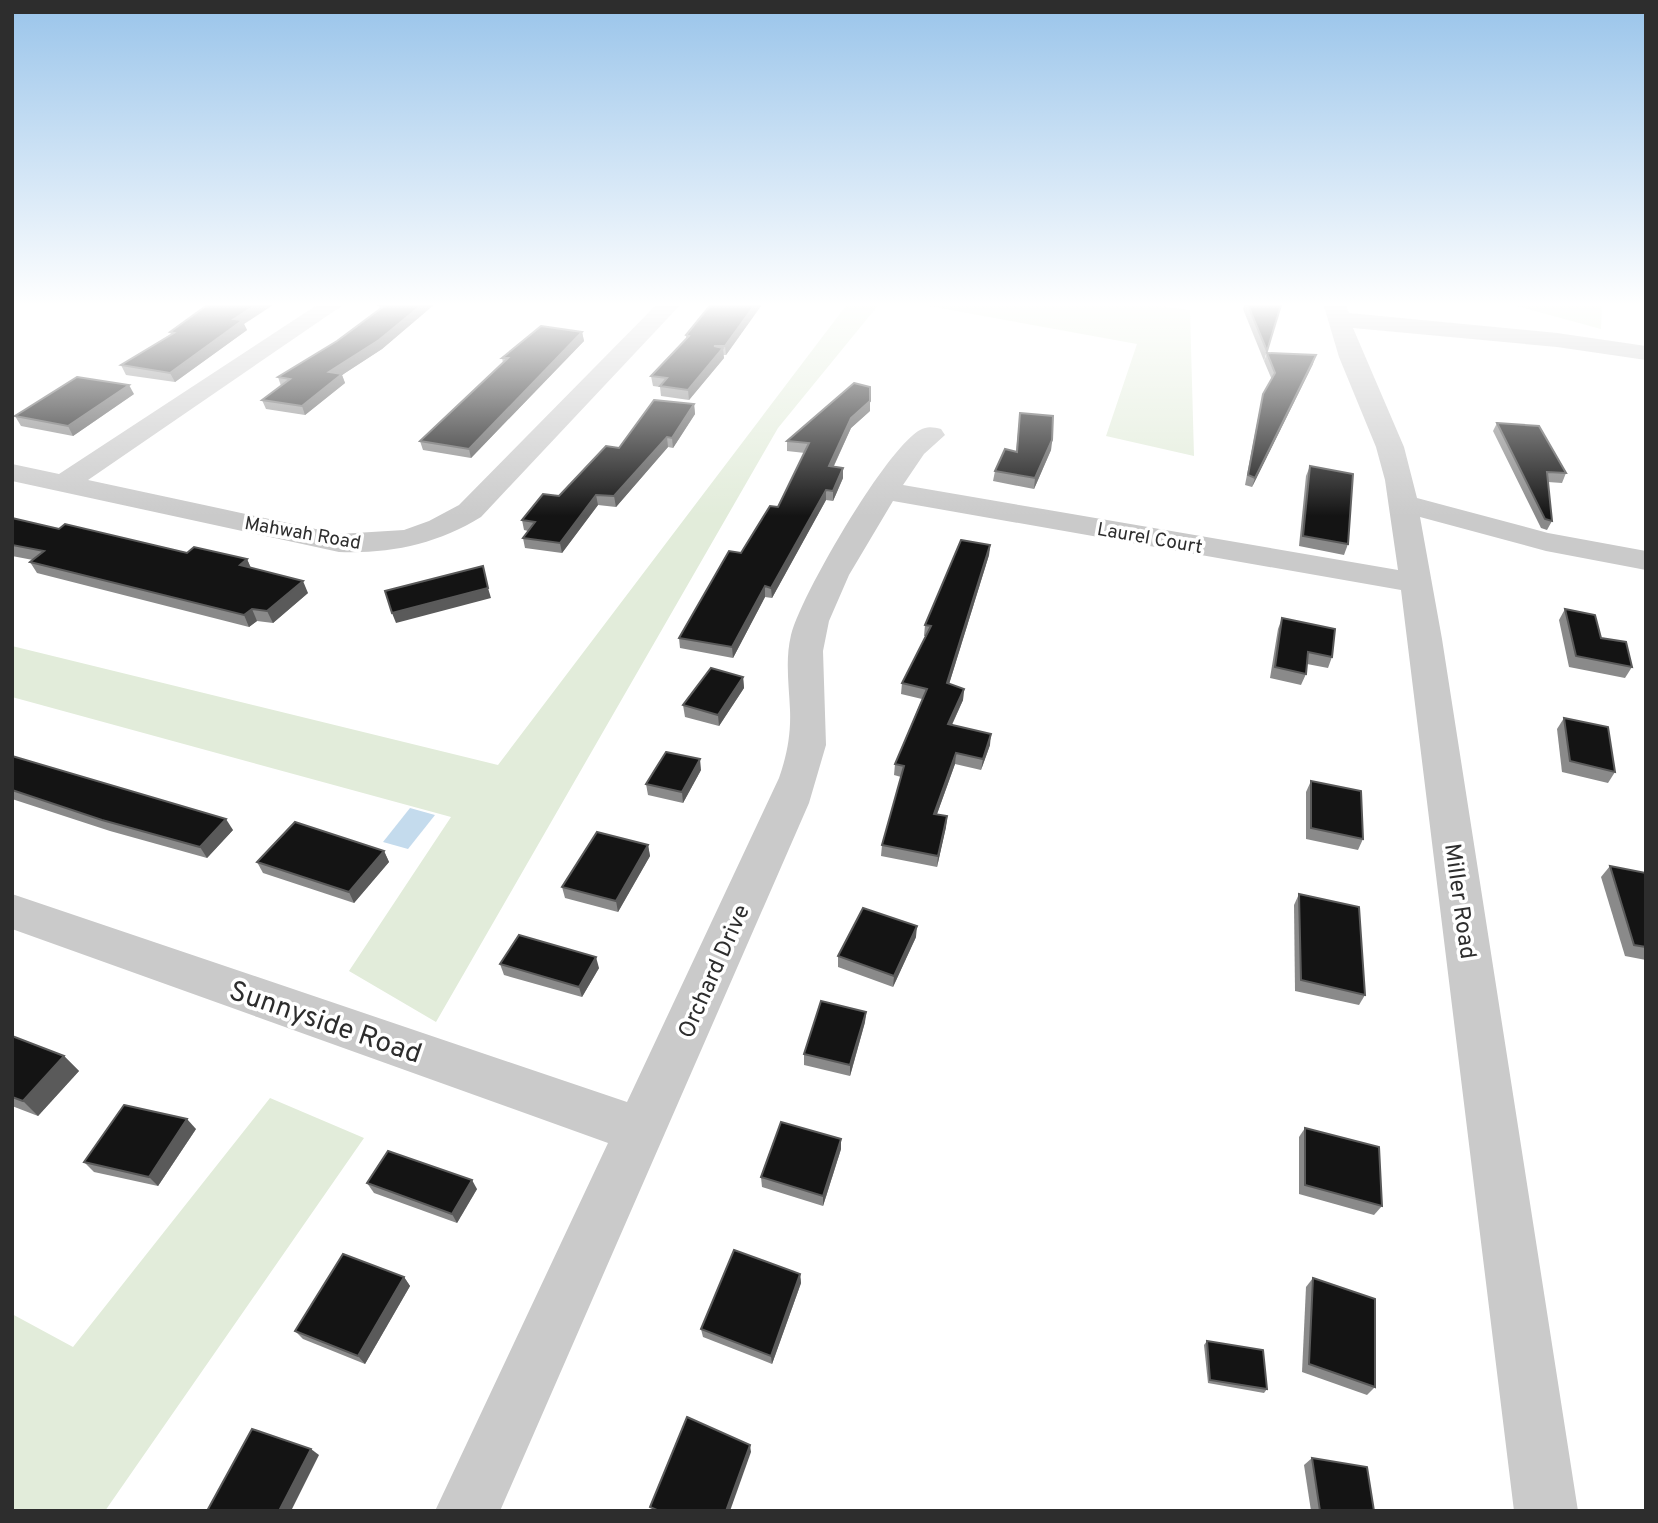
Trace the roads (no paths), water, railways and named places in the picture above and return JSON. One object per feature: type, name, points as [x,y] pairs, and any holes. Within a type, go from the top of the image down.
[{"type":"street","points":[[64,483],[228,374]]},
{"type":"street","name":"Mahwah Road","points":[[12,472],[340,543],[374,544],[413,538],[434,531],[470,511],[602,374]]},
{"type":"street","name":"Miller Road","points":[[1361,374],[1390,447],[1399,480],[1546,1511]]},
{"type":"street","name":"Orchard Drive","points":[[467,1511],[803,768],[808,734],[804,671],[807,636],[818,603],[885,491],[914,448],[931,435]]},
{"type":"street","name":"Laurel Court","points":[[885,491],[1415,583]]},
{"type":"street","points":[[1401,503],[1546,542],[1646,561]]},
{"type":"street","name":"Sunnyside Road","points":[[12,911],[640,1130]]},
{"type":"water","points":[[410,808],[435,815],[408,849],[383,842]]}]
